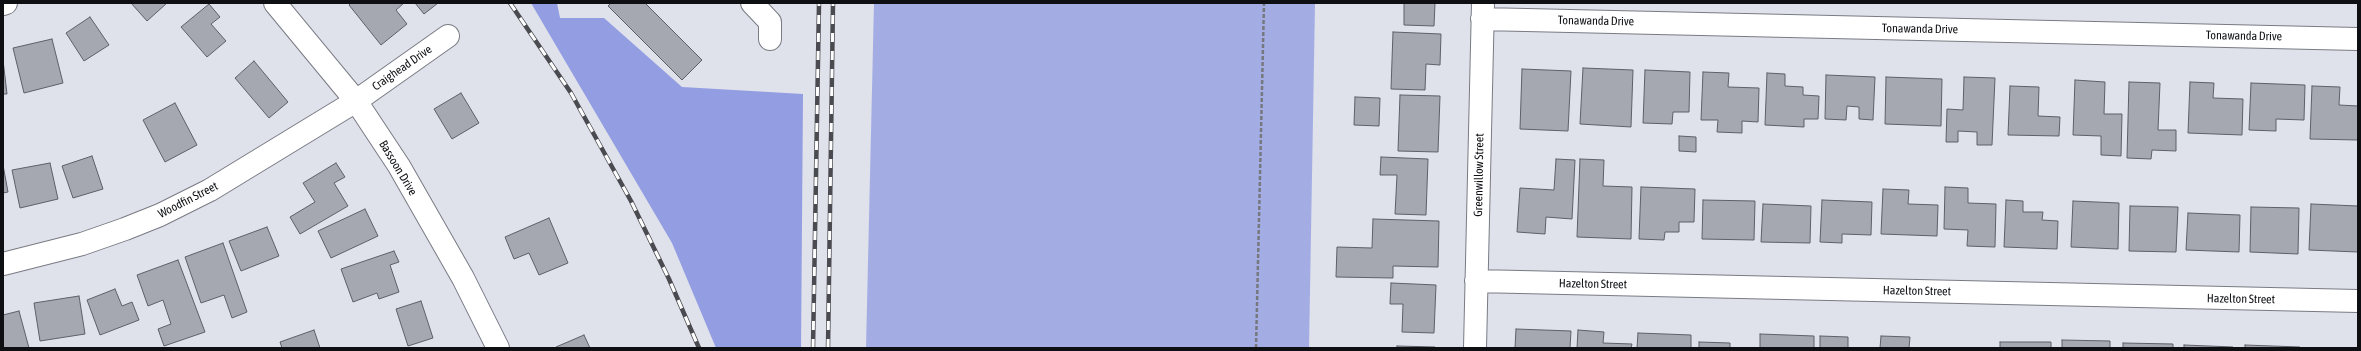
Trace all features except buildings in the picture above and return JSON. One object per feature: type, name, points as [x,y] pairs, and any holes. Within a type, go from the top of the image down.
[{"type":"street","name":"Bassoon Drive","points":[[275,3],[356,101],[399,166],[463,278],[493,346]]},
{"type":"street","points":[[752,3],[770,22],[770,39]]},
{"type":"street","name":"Tonawanda Drive","points":[[1483,11],[2358,39]]},
{"type":"street","name":"Greenwillow Street","points":[[1475,348],[1483,11]]},
{"type":"street","name":"Craighead Drive","points":[[356,101],[448,36]]},
{"type":"street","name":"Woodfin Street","points":[[3,264],[82,244],[160,215],[249,167],[356,101]]},
{"type":"street","name":"Hazelton Street","points":[[1476,281],[2358,302]]},
{"type":"path","points":[[1256,348],[1264,3]]},
{"type":"shaded area","points":[[531,3],[557,3],[560,18],[604,18],[682,87],[803,94],[801,348],[716,348],[672,243]]},
{"type":"shaded area","points":[[874,3],[1315,3],[1309,348],[866,348]]},
{"type":"railway","points":[[510,3],[571,93],[631,201],[669,279],[699,348]]},
{"type":"railway","points":[[813,348],[819,3]]},
{"type":"railway","points":[[828,348],[833,3]]}]
